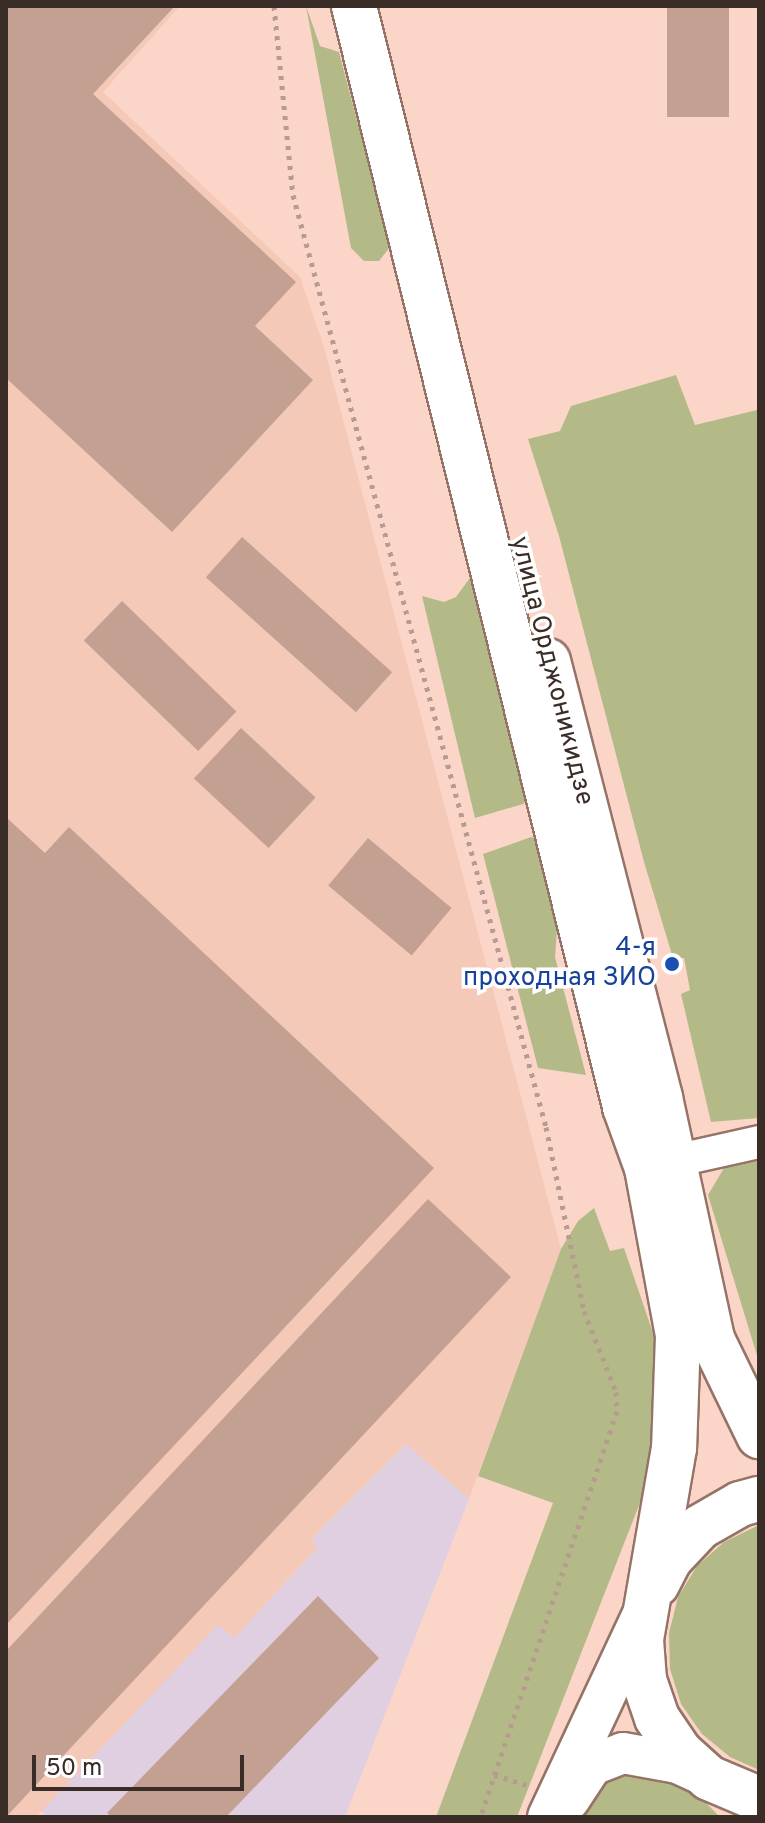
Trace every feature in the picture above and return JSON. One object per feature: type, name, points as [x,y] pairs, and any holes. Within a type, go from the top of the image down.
[{"type":"main road","name":"улица Орджоникидзе","points":[[354,6],[625,1107],[647,1168],[695,1338]]},
{"type":"main road","name":"улица Орджоникидзе","points":[[381,6],[674,1161],[695,1338]]},
{"type":"main road","points":[[695,1338],[759,1436]]},
{"type":"main road","points":[[695,1338],[641,1640],[644,1680],[657,1718],[679,1751],[709,1778],[744,1817]]},
{"type":"main road","points":[[649,1601],[669,1560],[700,1527],[740,1504],[759,1499]]},
{"type":"main road","points":[[709,1778],[759,1799]]},
{"type":"street","points":[[674,1161],[759,1142]]},
{"type":"street","points":[[548,1817],[649,1601]]},
{"type":"street","points":[[559,1817],[592,1765],[623,1753],[678,1763],[709,1778]]},
{"type":"path","points":[[274,6],[293,195],[546,1127],[584,1311],[616,1392],[617,1411],[480,1817]]},
{"type":"shaded area","points":[[6,6],[180,6],[103,92],[300,277],[324,347],[561,1249],[469,1499],[406,1444],[312,1538],[317,1548],[234,1638],[218,1625],[36,1817],[6,1817]]},
{"type":"shaded area","points":[[406,1443],[469,1499],[345,1817],[48,1817],[41,1811],[218,1624],[234,1638],[317,1548],[312,1538]]},
{"type":"green space","points":[[306,6],[320,46],[339,52],[390,247],[379,261],[364,261],[351,248]]},
{"type":"green space","points":[[676,375],[695,425],[757,410],[759,424],[759,1118],[711,1122],[681,994],[690,990],[684,958],[673,958],[644,862],[559,536],[528,439],[560,431],[571,406]]},
{"type":"green space","points":[[475,571],[530,797],[523,804],[475,818],[422,596],[444,602],[456,597]]},
{"type":"green space","points":[[531,837],[539,840],[559,903],[555,957],[586,1075],[538,1068],[483,854]]},
{"type":"green space","points":[[759,1161],[759,1362],[708,1195],[724,1168]]},
{"type":"green space","points":[[594,1208],[610,1251],[624,1248],[664,1365],[654,1467],[517,1817],[436,1817],[553,1503],[478,1476],[561,1249],[578,1221]]},
{"type":"green space","points":[[759,1525],[759,1770],[730,1757],[702,1734],[681,1704],[670,1669],[669,1633],[678,1597],[697,1566],[724,1542]]},
{"type":"green space","points":[[619,1772],[666,1777],[699,1796],[720,1817],[562,1817],[578,1793]]},
{"type":"building","points":[[6,6],[175,6],[93,94],[296,282],[255,326],[313,380],[172,532],[6,378]]},
{"type":"building","points":[[667,6],[729,6],[729,117],[667,117]]},
{"type":"building","points":[[242,537],[392,672],[356,712],[206,577]]},
{"type":"building","points":[[122,601],[236,711],[198,751],[84,641]]},
{"type":"building","points":[[241,728],[316,798],[269,848],[194,778]]},
{"type":"building","points":[[6,817],[45,853],[69,827],[434,1168],[6,1625]]},
{"type":"building","points":[[368,838],[451,908],[412,956],[328,885]]},
{"type":"building","points":[[428,1199],[511,1277],[6,1817],[6,1651]]},
{"type":"building","points":[[318,1596],[379,1658],[226,1817],[112,1817],[107,1813]]},
{"type":"place","name":"4-я проходная ЗИО","points":[[672,964]]}]
